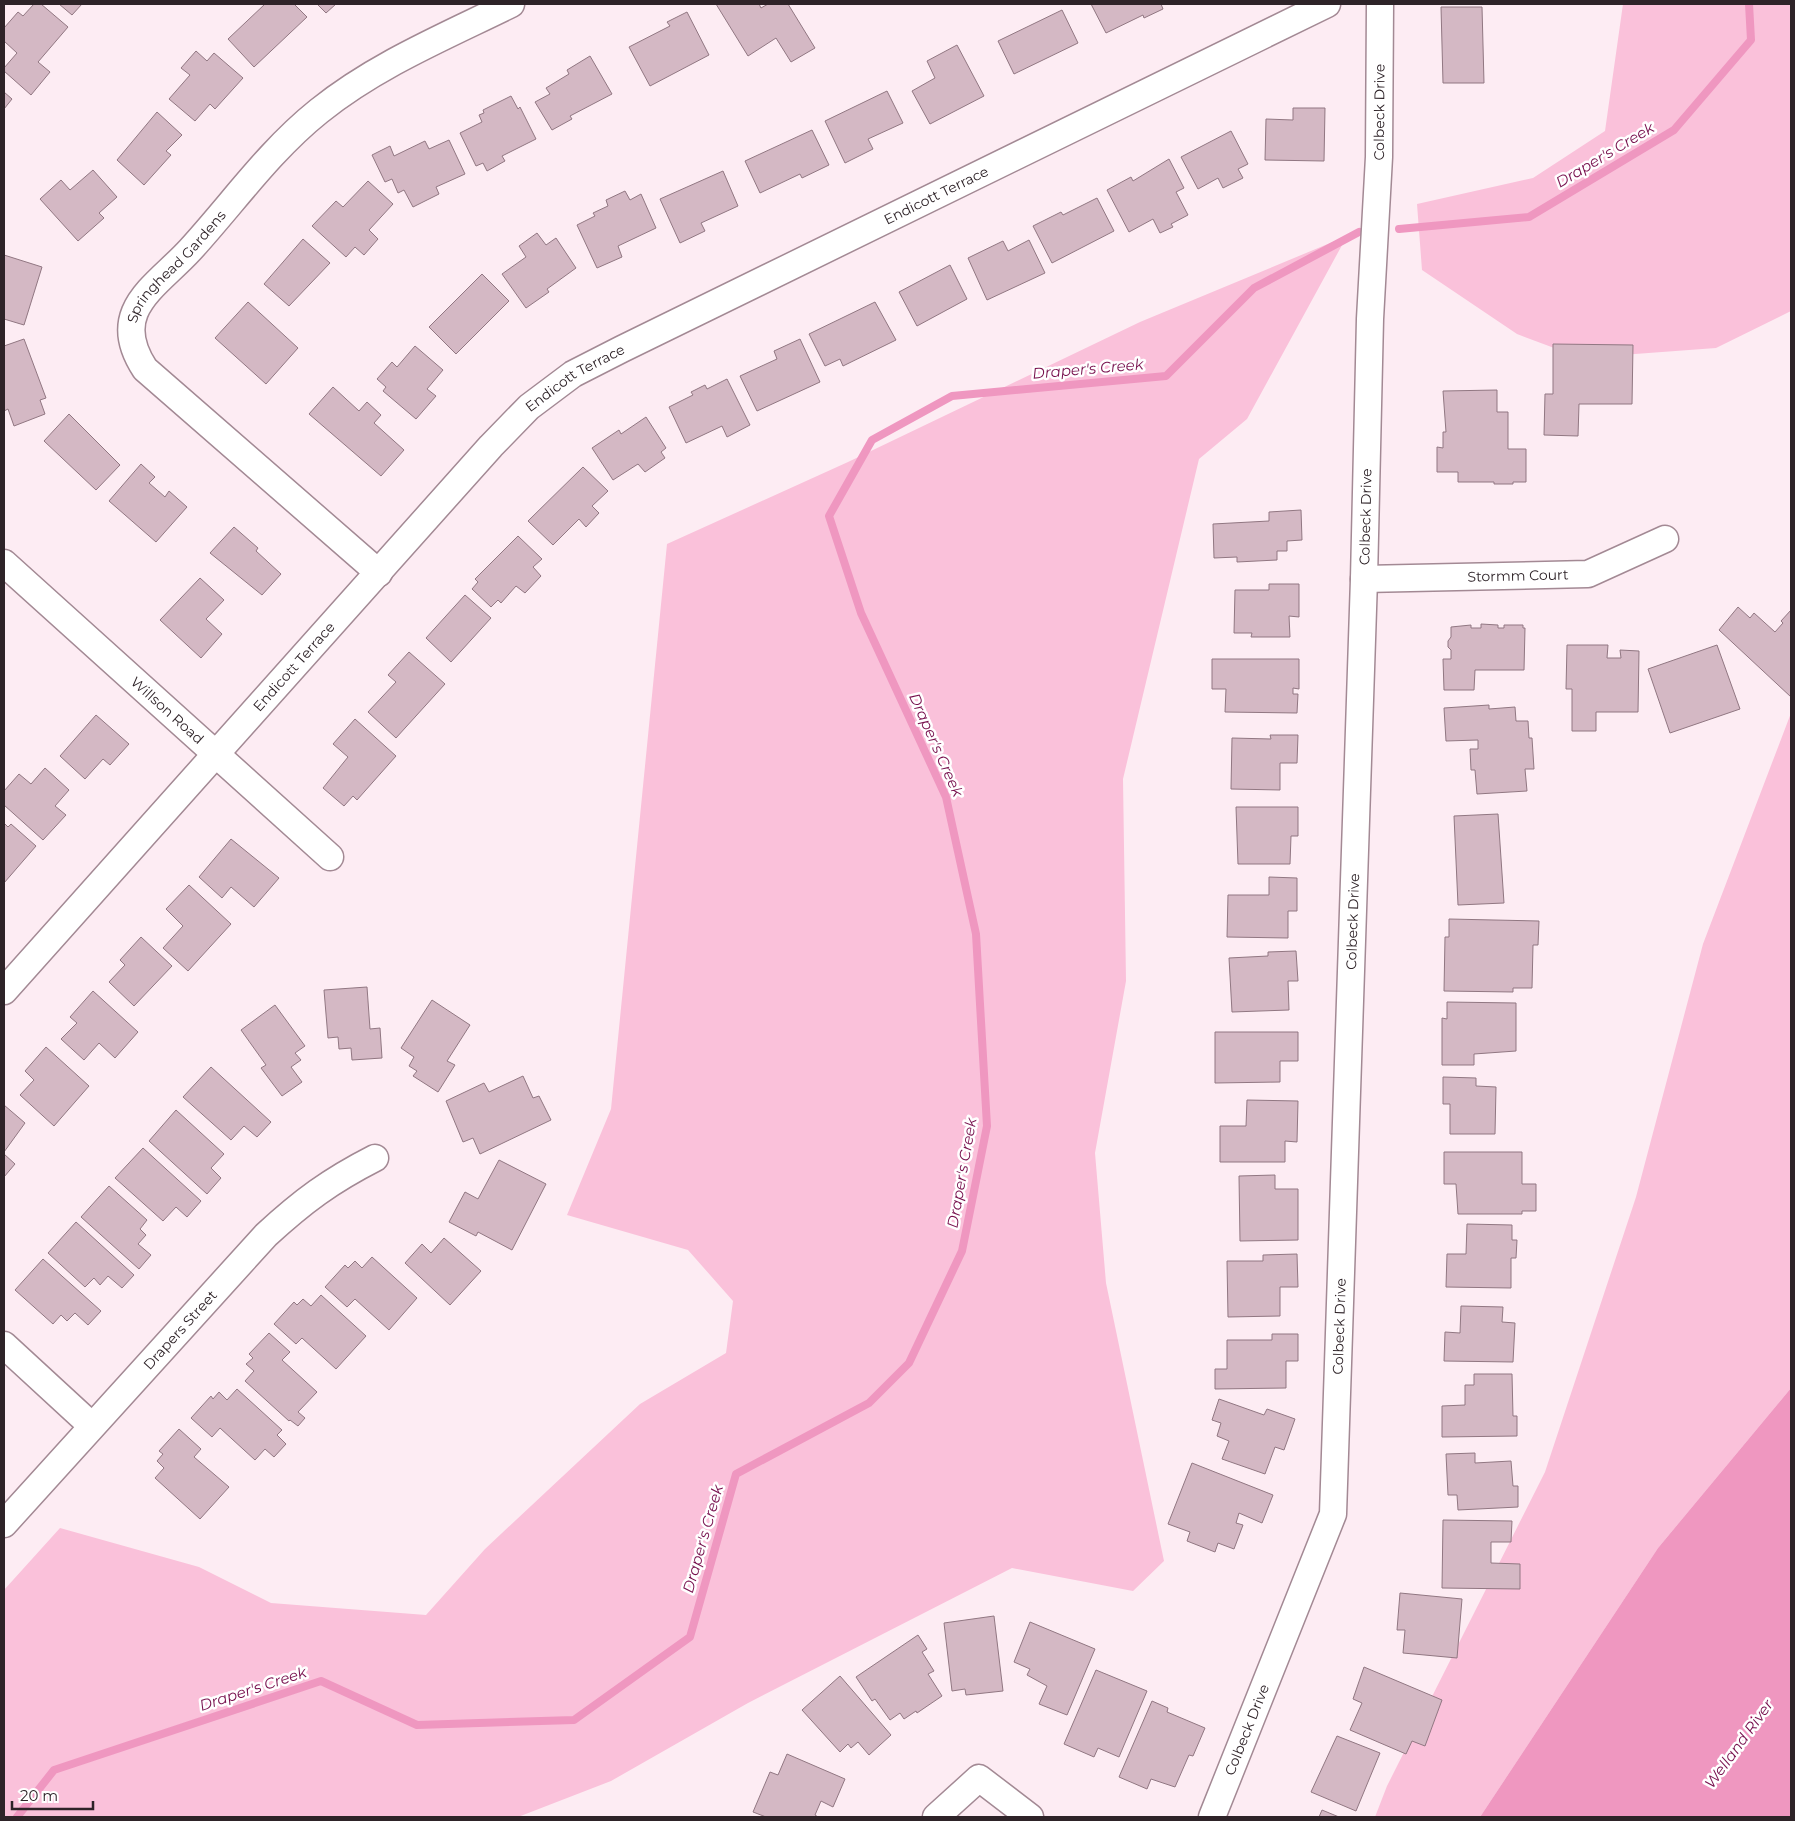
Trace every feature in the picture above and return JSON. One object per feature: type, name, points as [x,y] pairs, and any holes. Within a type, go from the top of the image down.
[{"type":"street","name":"Springhead Gardens","points":[[379,573],[145,369],[135,351],[133,321],[140,301],[152,285],[190,250],[276,150],[319,111],[367,77],[512,4]]},
{"type":"street","name":"Endicott Terrace","points":[[4,991],[217,756],[510,427],[529,407],[573,374],[1327,4]]},
{"type":"street","name":"Colbeck Drive","points":[[1212,1817],[1333,1514],[1364,579],[1370,319],[1380,157],[1380,4]]},
{"type":"street","name":"Stormm Court","points":[[1364,579],[1588,574],[1665,539]]},
{"type":"street","name":"Willson Road","points":[[4,563],[330,857]]},
{"type":"street","name":"Drapers Street","points":[[4,1524],[266,1235],[306,1198],[343,1174],[375,1158]]},
{"type":"street","points":[[4,1346],[92,1426]]},
{"type":"street","points":[[936,1817],[979,1778],[1030,1817]]},
{"type":"shaded area","points":[[1623,4],[1791,4],[1791,311],[1716,348],[1581,358],[1517,334],[1422,270],[1417,204],[1533,178],[1605,131]]},
{"type":"shaded area","points":[[1347,236],[1247,419],[1199,459],[1123,779],[1126,981],[1095,1153],[1106,1283],[1164,1561],[1133,1591],[1012,1568],[748,1703],[611,1781],[518,1817],[4,1817],[4,1590],[60,1528],[199,1567],[271,1603],[426,1615],[485,1549],[640,1404],[726,1353],[733,1301],[688,1250],[567,1215],[611,1109],[667,544],[848,462],[1140,322]]},
{"type":"shaded area","points":[[1791,713],[1791,1388],[1658,1548],[1480,1817],[1375,1817],[1387,1786],[1545,1472],[1636,1197],[1703,944]]},
{"type":"water","name":"Welland River","points":[[1791,1388],[1791,1817],[1480,1817],[1658,1548]]},
{"type":"building","points":[[34,4],[41,4],[68,27],[38,62],[50,72],[31,95],[4,71],[4,68],[17,53],[4,41],[4,28],[18,12],[23,16]]},
{"type":"building","points":[[59,4],[82,4],[72,15]]},
{"type":"building","points":[[265,4],[294,4],[307,17],[254,67],[228,39]]},
{"type":"building","points":[[317,4],[336,4],[326,13]]},
{"type":"building","points":[[716,4],[759,4],[761,8],[768,4],[788,4],[815,48],[791,62],[776,38],[748,56]]},
{"type":"building","points":[[1091,4],[1161,4],[1163,9],[1144,18],[1143,15],[1106,33]]},
{"type":"building","points":[[1441,7],[1482,7],[1484,83],[1443,83]]},
{"type":"building","points":[[1062,10],[1078,43],[1014,74],[998,41]]},
{"type":"building","points":[[687,12],[709,55],[650,86],[629,47],[670,26],[667,22]]},
{"type":"building","points":[[957,45],[984,96],[930,124],[912,91],[935,78],[927,61]]},
{"type":"building","points":[[196,51],[207,61],[214,53],[243,78],[215,109],[210,104],[195,121],[169,99],[190,75],[181,68]]},
{"type":"building","points":[[590,56],[612,94],[570,116],[572,119],[552,130],[535,102],[550,94],[546,88],[569,74],[567,70]]},
{"type":"building","points":[[887,91],[903,123],[868,139],[873,149],[845,163],[825,121]]},
{"type":"building","points":[[4,92],[12,99],[4,109]]},
{"type":"building","points":[[511,96],[518,109],[520,107],[536,139],[502,156],[505,161],[487,171],[483,163],[476,166],[460,133],[482,122],[479,115],[484,113],[483,110]]},
{"type":"building","points":[[1293,108],[1325,108],[1324,161],[1265,160],[1266,119],[1293,120]]},
{"type":"building","points":[[157,112],[182,135],[166,151],[171,155],[144,185],[117,160]]},
{"type":"building","points":[[812,130],[829,165],[802,178],[800,174],[760,193],[745,161]]},
{"type":"building","points":[[1231,131],[1248,164],[1238,169],[1243,178],[1223,188],[1218,178],[1198,189],[1181,157]]},
{"type":"building","points":[[449,140],[465,174],[436,187],[439,194],[413,207],[404,190],[398,193],[392,179],[385,182],[372,155],[390,146],[394,156],[425,141],[429,149]]},
{"type":"building","points":[[1169,159],[1184,188],[1176,192],[1188,215],[1171,224],[1173,227],[1160,233],[1153,219],[1129,232],[1107,190],[1131,177],[1133,181]]},
{"type":"building","points":[[93,170],[117,197],[99,213],[104,218],[78,241],[40,199],[61,180],[70,190]]},
{"type":"building","points":[[723,171],[738,206],[701,223],[705,231],[680,243],[660,199]]},
{"type":"building","points":[[368,181],[393,204],[369,230],[378,239],[364,255],[355,247],[346,257],[312,226],[336,201],[343,207]]},
{"type":"building","points":[[625,191],[630,200],[641,194],[656,228],[618,246],[622,257],[597,268],[577,225],[595,216],[593,213],[608,206],[606,200]]},
{"type":"building","points":[[1097,198],[1114,231],[1052,263],[1033,226],[1061,212],[1063,215]]},
{"type":"building","points":[[537,233],[546,245],[556,238],[576,268],[547,289],[549,292],[526,308],[502,274],[526,257],[519,246]]},
{"type":"building","points":[[303,239],[330,263],[289,306],[264,284]]},
{"type":"building","points":[[1029,240],[1045,273],[987,300],[968,258],[1003,241],[1008,251]]},
{"type":"building","points":[[4,255],[42,267],[24,325],[4,319]]},
{"type":"building","points":[[950,265],[967,299],[917,326],[899,292]]},
{"type":"building","points":[[482,274],[509,301],[456,354],[429,327]]},
{"type":"building","points":[[248,302],[298,348],[266,384],[215,338]]},
{"type":"building","points":[[875,302],[896,340],[843,366],[840,359],[825,366],[809,334]]},
{"type":"building","points":[[24,339],[46,398],[40,400],[45,414],[14,426],[8,409],[4,411],[4,346]]},
{"type":"building","points":[[800,339],[820,382],[757,411],[740,376],[777,359],[774,351]]},
{"type":"building","points":[[1553,344],[1633,345],[1632,404],[1579,404],[1578,436],[1544,435],[1545,394],[1553,394]]},
{"type":"building","points":[[415,346],[443,370],[427,389],[436,396],[416,419],[383,391],[386,387],[377,379],[392,362],[397,367]]},
{"type":"building","points":[[727,379],[750,425],[727,437],[722,426],[686,443],[669,407],[693,395],[691,392],[705,385],[707,389]]},
{"type":"building","points":[[333,387],[359,411],[367,402],[381,415],[374,423],[404,450],[381,476],[309,414]]},
{"type":"building","points":[[1497,390],[1497,412],[1508,412],[1508,449],[1526,449],[1526,482],[1494,484],[1494,482],[1458,482],[1458,472],[1437,472],[1437,447],[1443,448],[1443,432],[1446,432],[1443,391]]},
{"type":"building","points":[[69,414],[120,465],[96,490],[44,441]]},
{"type":"building","points":[[646,417],[666,448],[661,452],[665,458],[645,472],[638,464],[613,480],[592,448],[619,430],[621,434]]},
{"type":"building","points":[[141,464],[155,477],[149,483],[165,497],[169,491],[187,507],[156,542],[109,501]]},
{"type":"building","points":[[583,467],[608,491],[592,506],[599,513],[586,527],[579,519],[553,545],[528,521]]},
{"type":"building","points":[[1301,510],[1302,540],[1287,541],[1287,551],[1277,551],[1277,560],[1237,562],[1237,557],[1214,558],[1213,524],[1269,521],[1269,512]]},
{"type":"building","points":[[234,527],[258,548],[256,551],[281,574],[262,595],[210,553]]},
{"type":"building","points":[[518,536],[542,559],[533,567],[541,576],[525,593],[516,586],[501,603],[498,600],[491,607],[472,589],[478,582],[475,579]]},
{"type":"building","points":[[200,578],[224,600],[206,619],[222,634],[201,658],[160,620]]},
{"type":"building","points":[[1269,584],[1299,584],[1299,617],[1289,616],[1290,637],[1251,637],[1252,633],[1234,633],[1235,590],[1269,590]]},
{"type":"building","points":[[465,595],[491,618],[451,662],[426,638]]},
{"type":"building","points":[[1738,607],[1750,618],[1754,613],[1775,632],[1783,623],[1781,621],[1791,610],[1791,697],[1719,630]]},
{"type":"building","points":[[1481,624],[1498,625],[1498,628],[1504,628],[1504,625],[1523,625],[1523,628],[1525,628],[1524,670],[1475,670],[1474,690],[1444,690],[1443,659],[1451,659],[1448,641],[1451,637],[1451,627],[1471,625],[1471,628],[1481,628]]},
{"type":"building","points":[[1567,645],[1608,645],[1607,658],[1621,658],[1620,650],[1639,651],[1638,712],[1596,712],[1596,731],[1572,731],[1572,689],[1566,689]]},
{"type":"building","points":[[1717,645],[1740,709],[1670,733],[1648,669]]},
{"type":"building","points":[[409,652],[445,684],[396,738],[368,712],[396,682],[388,675]]},
{"type":"building","points":[[1212,659],[1299,659],[1299,689],[1293,688],[1293,694],[1298,694],[1297,713],[1225,712],[1226,689],[1212,689]]},
{"type":"building","points":[[1489,705],[1489,709],[1515,707],[1516,721],[1528,721],[1529,738],[1532,738],[1534,769],[1525,769],[1527,791],[1477,794],[1475,770],[1471,770],[1470,749],[1478,749],[1478,740],[1446,741],[1444,708]]},
{"type":"building","points":[[96,715],[129,744],[110,765],[103,759],[85,779],[60,756]]},
{"type":"building","points":[[355,719],[396,756],[357,800],[353,796],[344,806],[323,788],[348,757],[333,744]]},
{"type":"building","points":[[1270,735],[1298,735],[1297,763],[1280,763],[1280,790],[1231,789],[1232,738],[1271,739]]},
{"type":"building","points":[[45,768],[69,790],[55,806],[66,815],[43,840],[4,805],[4,791],[19,774],[31,784]]},
{"type":"building","points":[[1236,807],[1298,807],[1298,836],[1291,836],[1290,864],[1238,864]]},
{"type":"building","points":[[1498,814],[1504,903],[1458,905],[1454,816]]},
{"type":"building","points":[[4,823],[8,827],[11,824],[36,846],[4,883]]},
{"type":"building","points":[[231,839],[279,878],[254,907],[231,887],[222,898],[199,877]]},
{"type":"building","points":[[1269,877],[1297,878],[1297,911],[1288,911],[1288,938],[1227,937],[1228,895],[1269,895]]},
{"type":"building","points":[[189,885],[231,924],[188,971],[163,948],[183,926],[166,909]]},
{"type":"building","points":[[1449,919],[1539,921],[1538,945],[1533,945],[1532,988],[1513,988],[1513,992],[1444,991],[1445,937],[1449,937]]},
{"type":"building","points":[[141,937],[172,966],[134,1006],[109,982],[125,965],[120,960]]},
{"type":"building","points":[[1296,951],[1298,981],[1288,981],[1289,1010],[1232,1012],[1229,958],[1268,956],[1268,952]]},
{"type":"building","points":[[367,987],[370,1029],[380,1028],[382,1058],[352,1060],[351,1048],[339,1049],[338,1037],[328,1038],[324,990]]},
{"type":"building","points":[[93,991],[138,1032],[115,1058],[99,1043],[84,1060],[61,1039],[77,1023],[70,1017]]},
{"type":"building","points":[[432,1000],[470,1025],[447,1061],[455,1065],[438,1092],[413,1076],[417,1071],[409,1066],[414,1057],[401,1048]]},
{"type":"building","points":[[1447,1002],[1516,1003],[1516,1051],[1474,1054],[1474,1065],[1442,1065],[1442,1018],[1447,1019]]},
{"type":"building","points":[[275,1005],[305,1046],[295,1053],[301,1060],[291,1067],[302,1082],[282,1096],[261,1068],[266,1065],[241,1030]]},
{"type":"building","points":[[1215,1032],[1298,1032],[1298,1061],[1280,1061],[1280,1082],[1215,1083]]},
{"type":"building","points":[[46,1047],[89,1086],[54,1126],[20,1095],[34,1080],[25,1071]]},
{"type":"building","points":[[211,1067],[271,1122],[257,1137],[244,1126],[231,1140],[183,1097]]},
{"type":"building","points":[[523,1076],[533,1098],[539,1096],[551,1120],[480,1154],[473,1138],[463,1142],[446,1101],[484,1083],[489,1092]]},
{"type":"building","points":[[1443,1077],[1476,1078],[1476,1086],[1496,1087],[1495,1134],[1450,1134],[1450,1104],[1443,1104]]},
{"type":"building","points":[[1247,1100],[1298,1101],[1297,1142],[1285,1141],[1285,1162],[1220,1162],[1220,1126],[1246,1126]]},
{"type":"building","points":[[4,1105],[25,1123],[4,1152]]},
{"type":"building","points":[[176,1110],[224,1154],[211,1168],[221,1178],[207,1194],[149,1141]]},
{"type":"building","points":[[143,1148],[201,1201],[187,1217],[176,1207],[163,1221],[115,1178]]},
{"type":"building","points":[[1444,1152],[1522,1152],[1522,1184],[1536,1184],[1536,1211],[1522,1211],[1522,1214],[1458,1214],[1456,1184],[1444,1184]]},
{"type":"building","points":[[4,1154],[15,1164],[4,1177]]},
{"type":"building","points":[[499,1160],[546,1184],[512,1250],[478,1232],[476,1236],[449,1222],[465,1192],[478,1199]]},
{"type":"building","points":[[1275,1175],[1275,1189],[1298,1189],[1298,1240],[1240,1241],[1239,1176]]},
{"type":"building","points":[[109,1186],[147,1220],[140,1229],[146,1235],[138,1244],[151,1255],[139,1269],[81,1217]]},
{"type":"building","points":[[76,1222],[134,1275],[122,1288],[108,1276],[100,1285],[94,1278],[85,1287],[48,1253]]},
{"type":"building","points":[[1467,1224],[1512,1225],[1512,1240],[1517,1240],[1516,1258],[1511,1258],[1511,1288],[1446,1287],[1447,1254],[1466,1254]]},
{"type":"building","points":[[444,1238],[481,1271],[450,1305],[405,1263],[422,1244],[431,1253]]},
{"type":"building","points":[[1297,1254],[1298,1287],[1280,1287],[1280,1316],[1228,1317],[1227,1261],[1263,1261],[1263,1255]]},
{"type":"building","points":[[372,1257],[417,1298],[389,1330],[355,1299],[347,1307],[325,1287],[345,1265],[348,1268],[355,1261],[362,1268]]},
{"type":"building","points":[[43,1259],[101,1311],[88,1325],[75,1313],[67,1321],[61,1315],[53,1324],[15,1290]]},
{"type":"building","points":[[321,1295],[366,1336],[336,1369],[302,1338],[296,1344],[274,1324],[294,1302],[297,1305],[303,1299],[311,1306]]},
{"type":"building","points":[[1461,1306],[1503,1307],[1502,1322],[1515,1323],[1513,1362],[1444,1361],[1445,1332],[1460,1333]]},
{"type":"building","points":[[269,1333],[290,1352],[282,1360],[317,1392],[298,1412],[305,1418],[298,1426],[289,1421],[245,1381],[254,1371],[246,1364],[253,1358],[249,1354]]},
{"type":"building","points":[[1272,1334],[1298,1334],[1298,1361],[1286,1361],[1286,1388],[1215,1389],[1215,1369],[1227,1369],[1227,1340],[1272,1340]]},
{"type":"building","points":[[1474,1374],[1512,1374],[1513,1416],[1517,1416],[1517,1436],[1442,1437],[1442,1406],[1465,1405],[1465,1385],[1474,1385]]},
{"type":"building","points":[[237,1389],[282,1430],[277,1435],[286,1444],[274,1457],[265,1449],[255,1460],[220,1428],[212,1437],[191,1418],[211,1396],[213,1399],[219,1392],[227,1400]]},
{"type":"building","points":[[1219,1399],[1264,1415],[1267,1409],[1295,1419],[1284,1450],[1275,1447],[1265,1474],[1222,1459],[1229,1441],[1217,1436],[1221,1423],[1212,1420]]},
{"type":"building","points":[[179,1429],[201,1449],[194,1457],[229,1487],[200,1519],[155,1478],[164,1468],[157,1461],[163,1454],[159,1451]]},
{"type":"building","points":[[1475,1453],[1475,1463],[1511,1461],[1513,1486],[1518,1486],[1518,1507],[1458,1510],[1457,1495],[1448,1495],[1446,1454]]},
{"type":"building","points":[[1192,1463],[1273,1495],[1262,1523],[1239,1513],[1236,1523],[1243,1525],[1234,1549],[1218,1543],[1215,1552],[1187,1541],[1190,1532],[1168,1524]]},
{"type":"building","points":[[1443,1520],[1512,1521],[1511,1542],[1491,1542],[1491,1563],[1520,1564],[1520,1589],[1442,1588]]},
{"type":"building","points":[[1400,1593],[1462,1599],[1457,1658],[1403,1653],[1405,1630],[1397,1630]]},
{"type":"building","points":[[994,1616],[1003,1691],[966,1695],[965,1689],[952,1691],[944,1623]]},
{"type":"building","points":[[1030,1622],[1095,1649],[1067,1715],[1039,1704],[1047,1686],[1027,1675],[1030,1669],[1014,1662]]},
{"type":"building","points":[[918,1635],[927,1649],[922,1652],[934,1671],[928,1674],[942,1696],[917,1713],[916,1711],[904,1719],[900,1713],[890,1720],[875,1699],[872,1701],[856,1677]]},
{"type":"building","points":[[1364,1667],[1442,1700],[1425,1746],[1412,1741],[1406,1754],[1350,1730],[1362,1703],[1353,1699]]},
{"type":"building","points":[[1096,1670],[1147,1691],[1119,1757],[1098,1748],[1094,1757],[1064,1744]]},
{"type":"building","points":[[840,1676],[891,1735],[869,1755],[858,1742],[851,1748],[848,1744],[840,1752],[802,1710]]},
{"type":"building","points":[[1152,1701],[1168,1708],[1167,1712],[1205,1728],[1193,1756],[1189,1755],[1175,1787],[1151,1779],[1147,1789],[1119,1777]]},
{"type":"building","points":[[1337,1736],[1380,1753],[1356,1811],[1311,1792]]},
{"type":"building","points":[[787,1754],[845,1779],[833,1807],[821,1801],[815,1815],[818,1817],[766,1817],[753,1812],[770,1772],[778,1775]]},
{"type":"building","points":[[1322,1810],[1339,1817],[1319,1817]]},
{"type":"waterway","name":"Draper's Creek","points":[[1399,229],[1529,217],[1674,130],[1751,40],[1749,4]]},
{"type":"waterway","name":"Draper's Creek","points":[[17,1817],[54,1770],[321,1681],[417,1725],[574,1720],[690,1637],[736,1474],[869,1403],[909,1363],[962,1251],[987,1126],[976,934],[946,797],[861,613],[829,516],[872,440],[952,396],[1166,376],[1254,288],[1359,232]]}]
